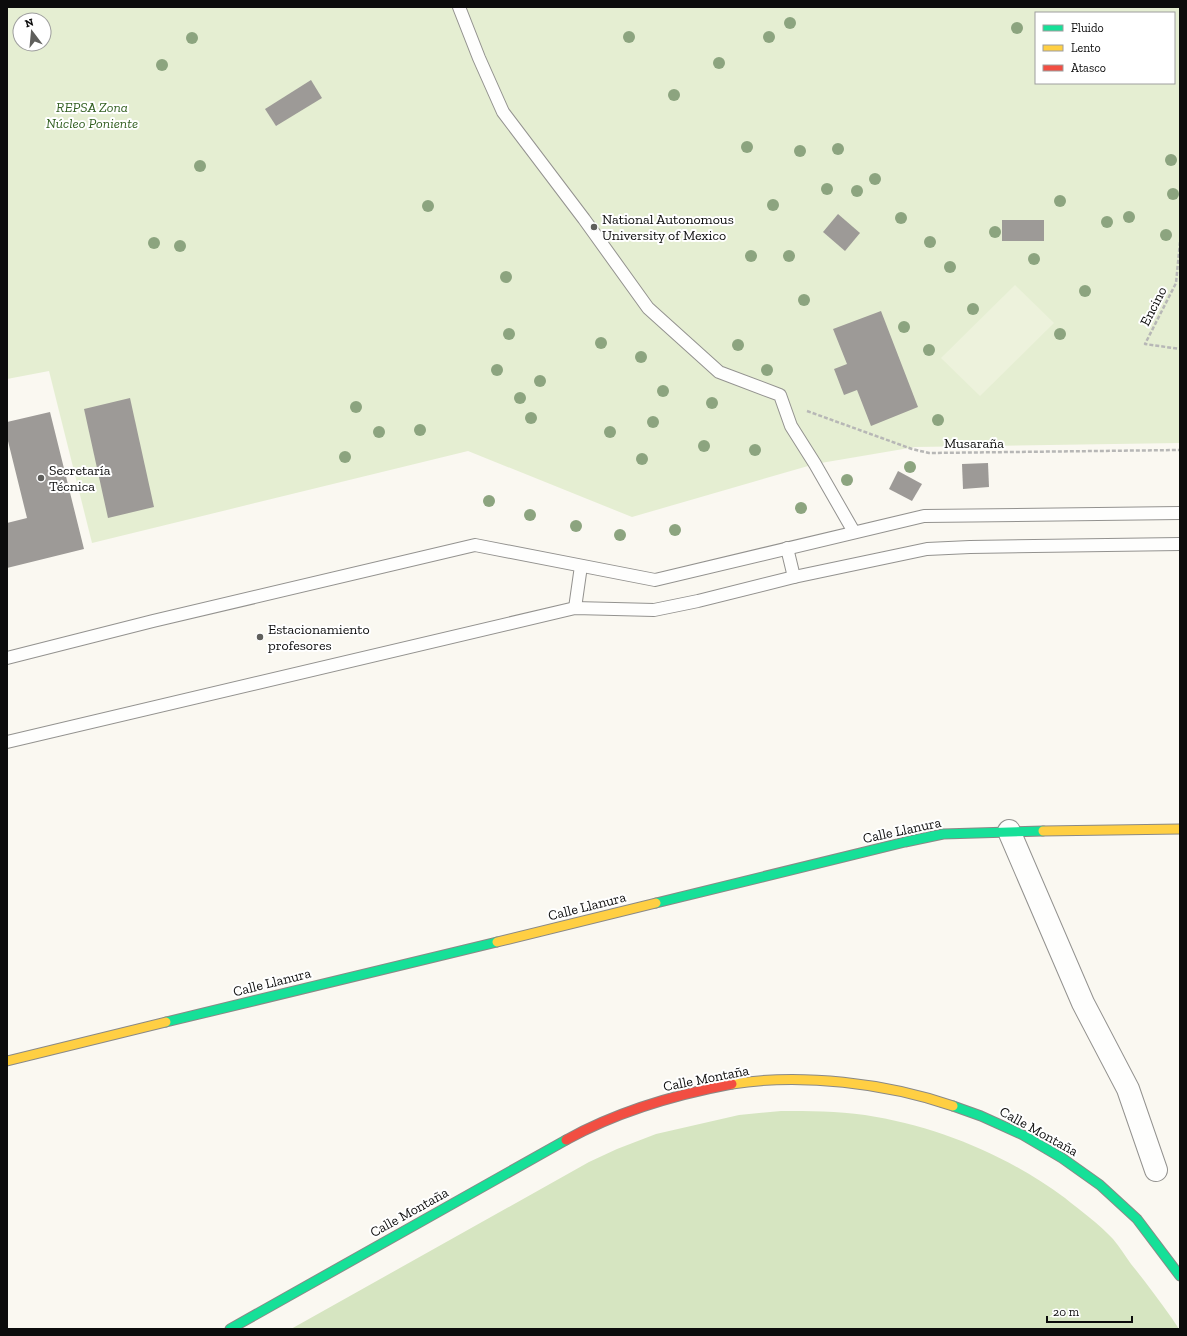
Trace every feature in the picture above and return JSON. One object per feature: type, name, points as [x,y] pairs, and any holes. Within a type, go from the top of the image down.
[{"type":"street","name":"Calle Llanura","points":[[7,1061],[943,834],[1009,831],[1180,829]]},
{"type":"street","points":[[1009,831],[1083,1003],[1128,1088],[1156,1170]]},
{"type":"street","name":"Calle Montaña","points":[[230,1329],[575,1135],[604,1121],[647,1104],[700,1091],[735,1084],[780,1080],[825,1080],[905,1091],[954,1105],[994,1121],[1051,1151],[1104,1189],[1136,1218],[1180,1276]]},
{"type":"lane","points":[[459,7],[479,58],[503,112],[584,219],[648,308],[719,372],[780,395],[791,426],[815,464],[854,532]]},
{"type":"lane","points":[[7,658],[153,621],[475,545],[655,580],[924,516],[1180,512]]},
{"type":"lane","points":[[7,742],[575,608],[654,610],[698,601],[794,577],[927,549],[970,546],[1180,544]]},
{"type":"lane","points":[[787,548],[794,577]]},
{"type":"lane","points":[[575,608],[581,566]]},
{"type":"path","name":"Encino","points":[[1180,242],[1176,283],[1145,344],[1180,349]]},
{"type":"path","name":"Musaraña","points":[[780,395],[787,403],[912,449],[929,453],[1180,450]]},
{"type":"green space","name":"National Autonomous University of Mexico","points":[[7,7],[1180,7],[1180,443],[915,447],[815,464],[632,517],[468,451],[92,543],[49,371],[7,379]]},
{"type":"green space","points":[[1015,285],[1054,323],[980,396],[941,358]]},
{"type":"green space","points":[[781,1111],[844,1113],[892,1120],[945,1135],[970,1144],[1019,1168],[1065,1198],[1108,1233],[1179,1329],[291,1329],[589,1162],[617,1149],[656,1134],[739,1115]]},
{"type":"building","points":[[311,80],[322,98],[276,126],[265,109]]},
{"type":"building","points":[[838,214],[860,233],[845,251],[823,232]]},
{"type":"building","points":[[1002,220],[1044,220],[1044,241],[1002,241]]},
{"type":"building","points":[[881,311],[918,407],[871,426],[857,390],[844,395],[834,369],[847,364],[833,329]]},
{"type":"building","points":[[130,398],[154,507],[108,518],[84,409]]},
{"type":"building","name":"Secretaría Técnica","points":[[50,412],[84,549],[7,568],[7,523],[27,518],[7,437],[7,422]]},
{"type":"building","points":[[988,463],[989,487],[963,489],[962,464]]},
{"type":"building","points":[[898,471],[922,484],[912,501],[889,489]]},
{"type":"traffic: fast","points":[[656,903],[943,834],[1043,831]]},
{"type":"traffic: fast","points":[[166,1022],[497,942]]},
{"type":"traffic: fast","points":[[953,1106],[981,1116],[1023,1135],[1062,1158],[1100,1185],[1137,1219],[1180,1276]]},
{"type":"traffic: fast","points":[[230,1329],[566,1140]]},
{"type":"traffic: slow","points":[[1043,831],[1180,829]]},
{"type":"traffic: slow","points":[[497,942],[656,903]]},
{"type":"traffic: slow","points":[[7,1061],[166,1022]]},
{"type":"traffic: slow","points":[[732,1084],[786,1080],[843,1082],[900,1091],[953,1106]]},
{"type":"traffic: jam","points":[[566,1140],[626,1112],[646,1105],[688,1093],[732,1084]]},
{"type":"place","name":"National Autonomous University of Mexico","points":[[594,227]]},
{"type":"place","name":"Secretaría Técnica","points":[[41,478]]},
{"type":"place","name":"Estacionamiento profesores","points":[[260,637]]},
{"type":"park label","name":"REPSA Zona Núcleo Poniente","points":[[92,116]]}]
